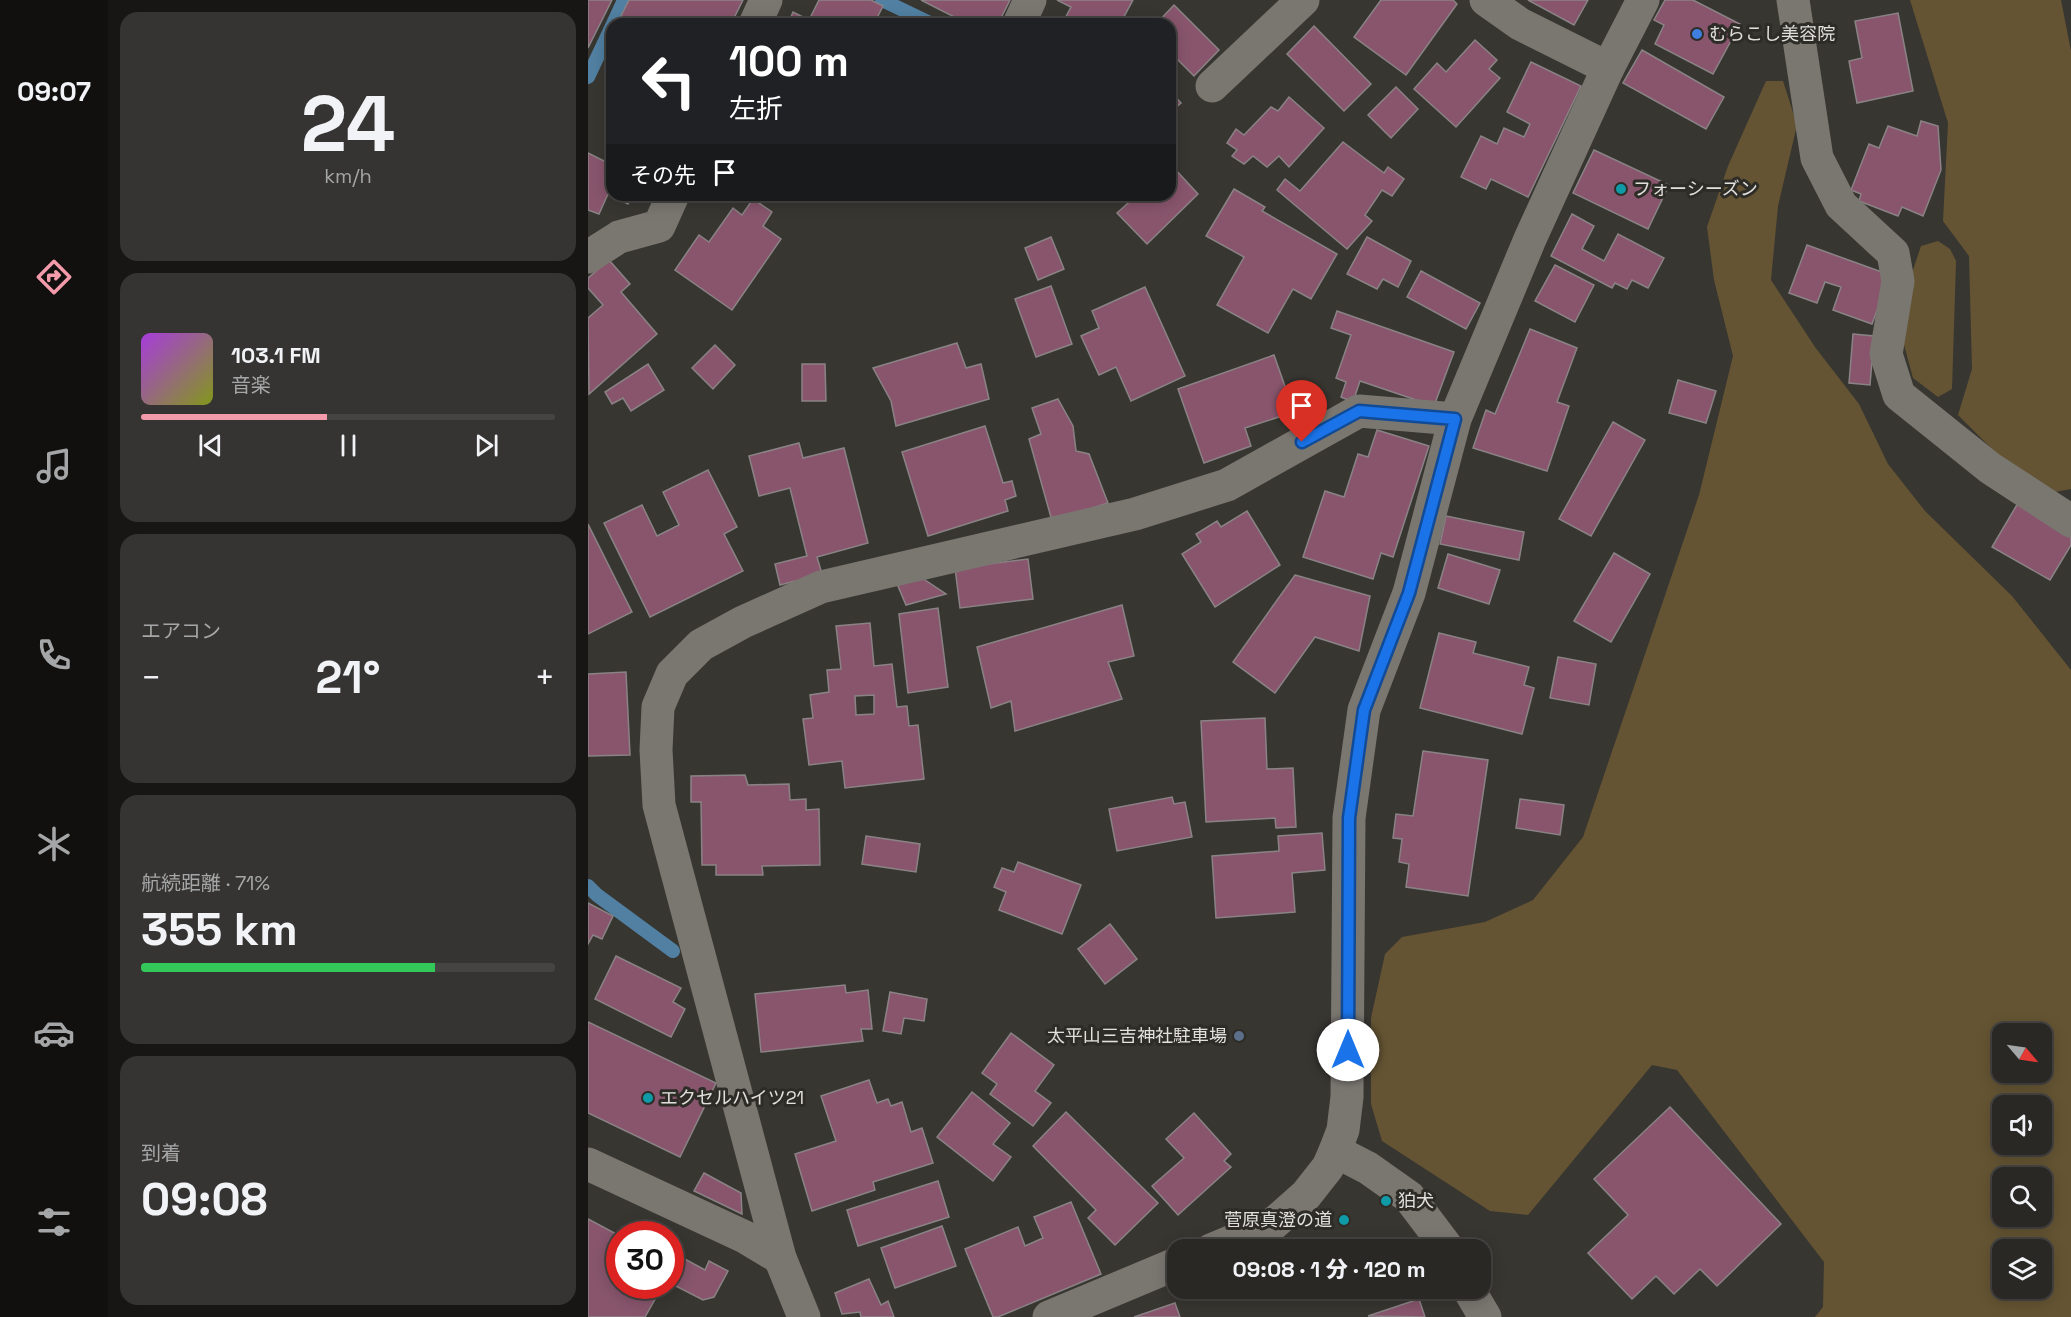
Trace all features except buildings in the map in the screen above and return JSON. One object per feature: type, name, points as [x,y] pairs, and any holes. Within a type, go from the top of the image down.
[{"type":"street","points":[[757,18],[766,0]]},
{"type":"street","points":[[1022,18],[1030,0]]},
{"type":"street","points":[[1212,86],[1304,0]]},
{"type":"street","points":[[1486,0],[1520,24],[1608,68]]},
{"type":"street","points":[[1237,1239],[1273,1224],[1306,1196],[1328,1167],[1343,1130],[1347,1096],[1349,818],[1364,710],[1409,593],[1455,419],[1530,239],[1608,68],[1642,0]]},
{"type":"street","points":[[1793,0],[1817,158],[1841,205],[1893,253],[1898,281],[1886,354],[1899,395],[1990,468],[2071,521]]},
{"type":"street","points":[[588,257],[619,237],[659,225],[670,201]]},
{"type":"street","points":[[804,1317],[780,1258],[659,806],[656,750],[658,707],[672,674],[701,645],[743,622],[821,587],[1135,514],[1227,485],[1359,411],[1455,419]]},
{"type":"street","points":[[1335,1151],[1368,1167],[1409,1197],[1441,1239]]},
{"type":"street","points":[[588,1164],[745,1237],[780,1258]]},
{"type":"street","points":[[1048,1317],[1167,1268]]},
{"type":"street","points":[[1474,1299],[1485,1317]]},
{"type":"shaded area","points":[[1910,0],[2061,0],[2071,51],[2071,489],[2055,492],[2006,463],[1958,415],[1972,369],[1969,256],[1943,221],[1948,123]]},
{"type":"shaded area","points":[[1766,81],[1783,81],[1797,125],[1778,206],[1771,280],[1815,347],[1859,404],[1888,464],[1925,511],[2012,596],[2071,670],[2071,1317],[1815,1317],[1823,1307],[1824,1262],[1677,1070],[1652,1065],[1528,1215],[1490,1211],[1382,1141],[1371,1104],[1371,1018],[1385,954],[1402,937],[1485,922],[1533,900],[1583,837],[1699,495],[1733,356],[1714,280],[1707,227],[1728,166]]},
{"type":"shaded area","points":[[1938,241],[1950,249],[1956,261],[1952,389],[1938,397],[1913,378],[1903,341],[1910,279],[1921,246]]},
{"type":"waterway","points":[[616,18],[624,0]]},
{"type":"waterway","points":[[882,0],[920,18]]},
{"type":"waterway","points":[[588,77],[606,39]]},
{"type":"waterway","points":[[588,886],[673,951]]},
{"type":"place","name":"むらこし美容院","points":[[1697,34]]},
{"type":"place","name":"フォーシーズン","points":[[1621,189]]},
{"type":"place","name":"太平山三吉神社駐車場","points":[[1239,1036]]},
{"type":"place","name":"エクセルハイツ21","points":[[648,1098]]},
{"type":"place","name":"狛犬","points":[[1386,1201]]},
{"type":"place","name":"菅原真澄の道","points":[[1344,1220]]},
{"type":"route","points":[[1302,442],[1359,411],[1455,419],[1409,593],[1364,710],[1349,818],[1348,1050]]}]
